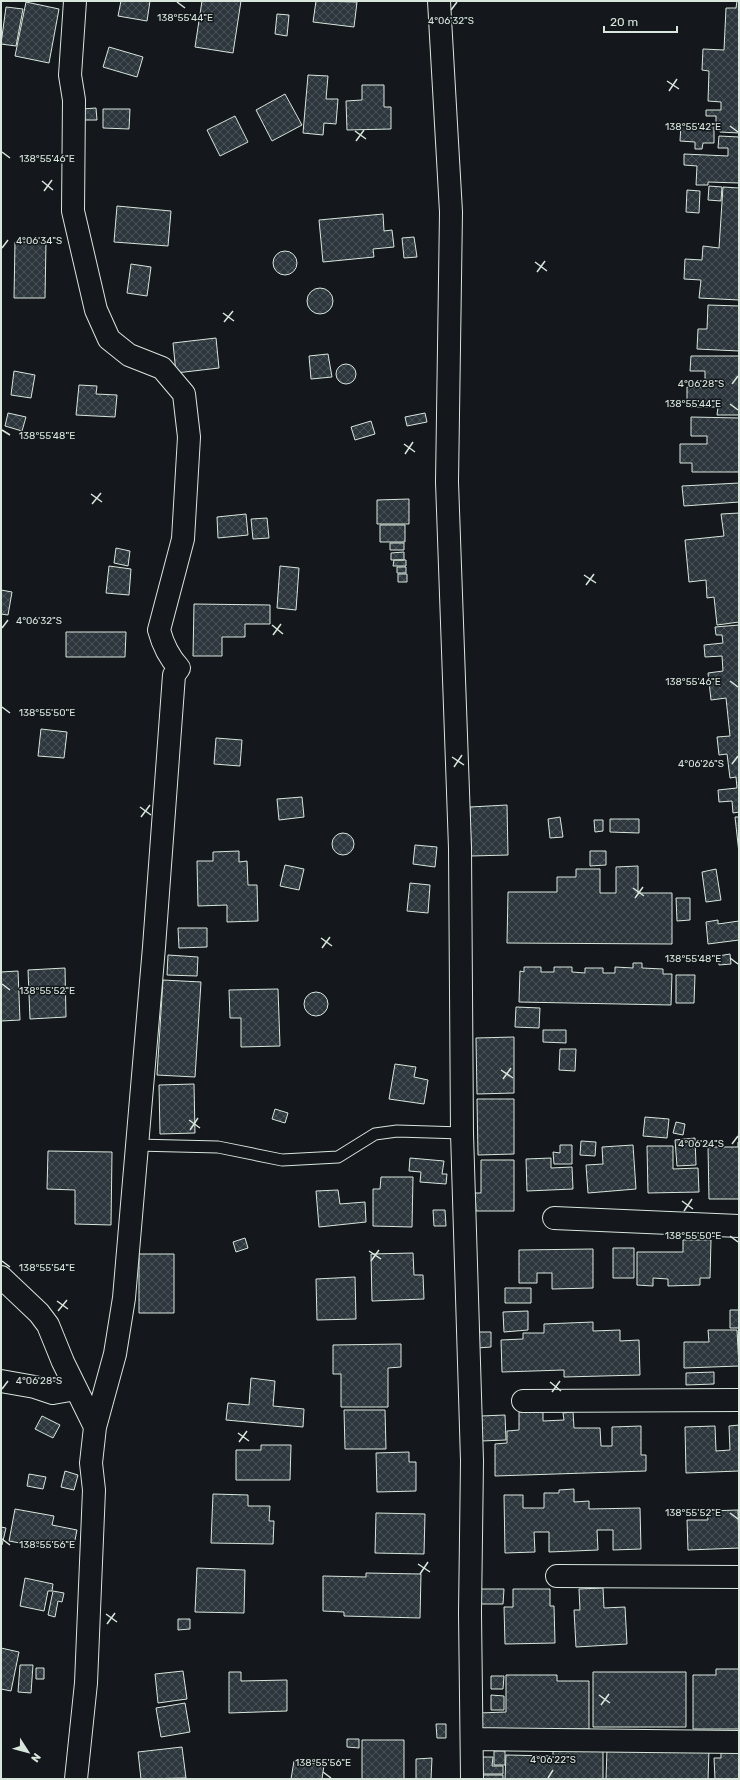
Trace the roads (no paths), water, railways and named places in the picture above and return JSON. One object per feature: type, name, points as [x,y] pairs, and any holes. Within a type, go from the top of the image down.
[{"type":"street","points":[[75,1],[70,75],[74,100],[73,211],[96,310],[109,339],[129,355],[162,368],[184,394],[189,437],[183,539],[159,630],[162,642],[170,659],[179,668],[174,675],[154,947],[124,1298],[115,1354],[95,1427],[91,1463],[94,1490],[86,1683],[76,1779]]},
{"type":"street","points":[[439,1],[451,212],[447,482],[460,848],[462,1133],[472,1460],[470,1613],[473,1739],[472,1779]]},
{"type":"street","points":[[554,1218],[739,1226]]},
{"type":"street","points":[[1,1277],[39,1313],[48,1325],[76,1389],[95,1427]]},
{"type":"street","points":[[1,1381],[35,1387],[53,1393],[76,1389]]},
{"type":"street","points":[[522,1401],[739,1400]]},
{"type":"street","points":[[557,1576],[739,1577]]},
{"type":"street","points":[[473,1739],[739,1742]]},
{"type":"lane","points":[[136,1145],[218,1146],[282,1160],[338,1157],[375,1134],[396,1131],[462,1133]]}]
